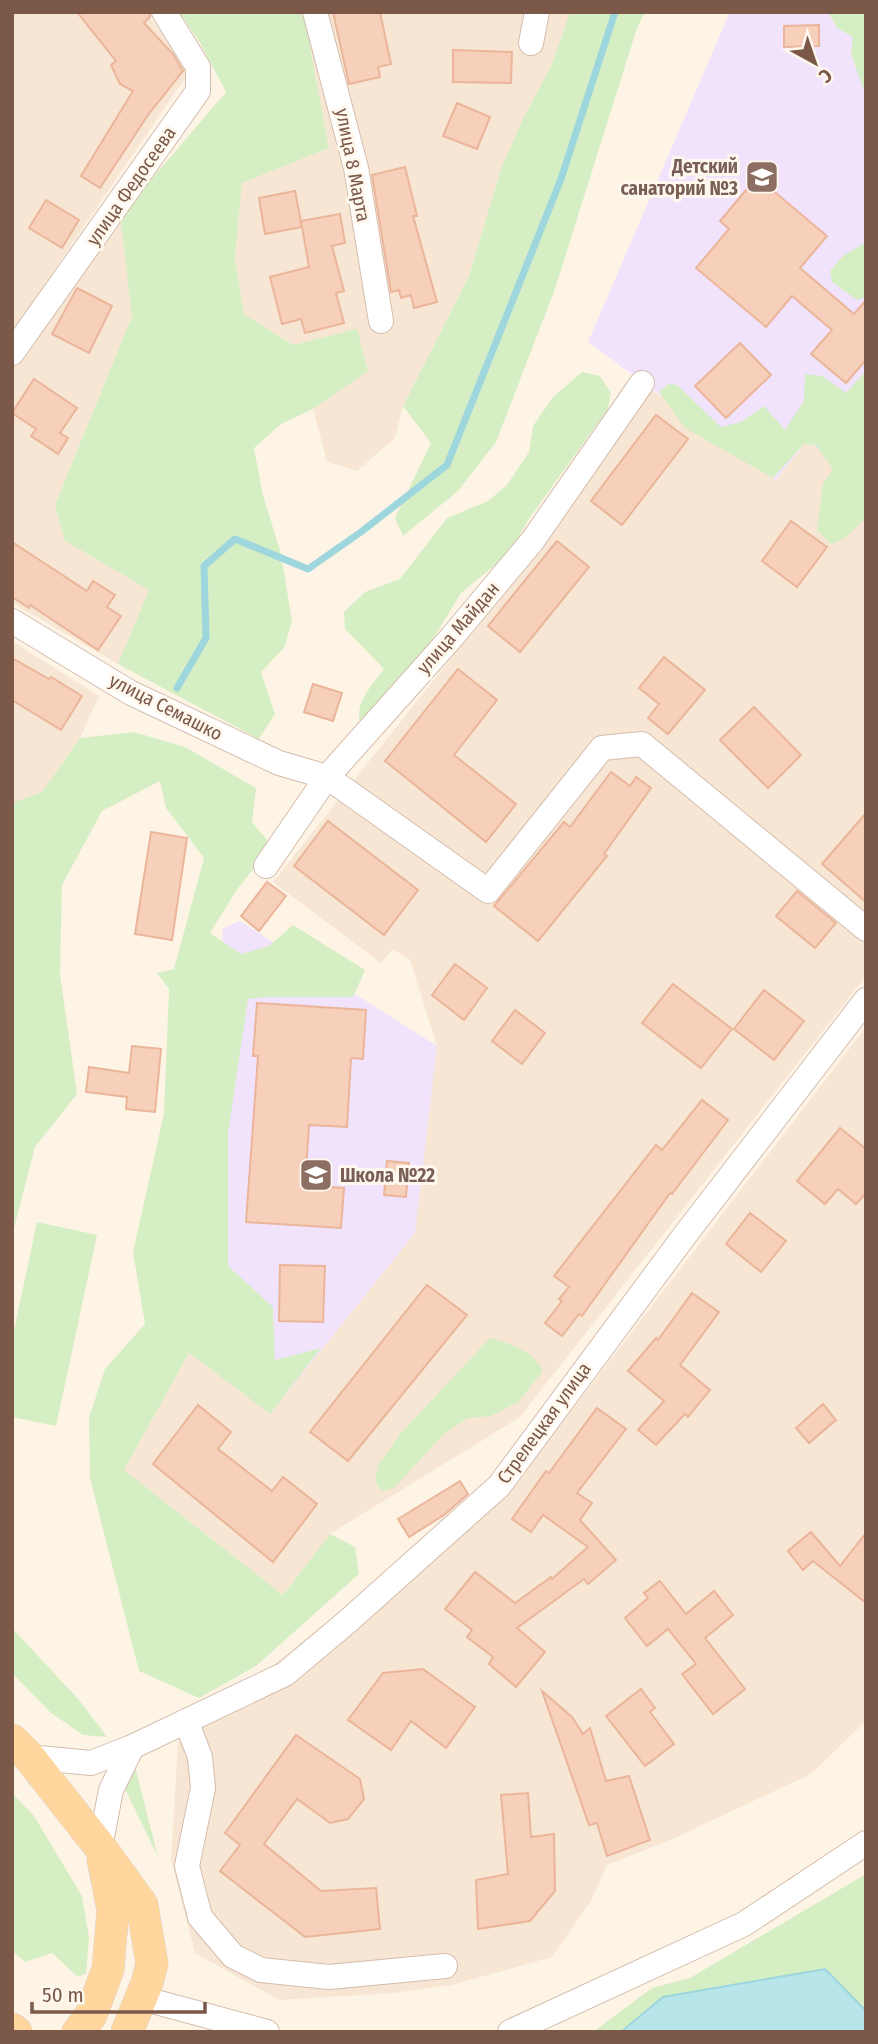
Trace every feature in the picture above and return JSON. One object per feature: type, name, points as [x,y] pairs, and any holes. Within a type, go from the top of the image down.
[{"type":"main road","points":[[20,1749],[100,1847],[142,1905],[152,1964],[127,2032]]},
{"type":"main road","points":[[78,2032],[91,2015],[108,1969],[113,1910],[100,1847]]},
{"type":"street","name":"улица Федосеева","points":[[12,353],[198,91],[198,67],[164,12]]},
{"type":"street","name":"улица 8 Марта","points":[[315,12],[340,98],[356,168],[381,321]]},
{"type":"street","points":[[531,43],[537,12]]},
{"type":"street","name":"улица Майдан","points":[[266,866],[327,777],[452,637],[533,540],[642,383]]},
{"type":"street","name":"улица Семашко","points":[[12,621],[131,693],[279,763],[327,777],[488,891],[602,748],[642,744],[866,929]]},
{"type":"street","name":"Стрелецкая улица","points":[[20,1749],[91,1763],[132,1747],[285,1674],[347,1622],[499,1486],[668,1257],[866,1000]]},
{"type":"street","points":[[186,1721],[200,1757],[203,1788],[187,1866],[200,1917],[233,1956],[261,1970],[329,1977],[445,1966]]},
{"type":"street","points":[[100,1847],[111,1790],[132,1747]]},
{"type":"street","points":[[510,2032],[744,1924],[866,1843]]},
{"type":"street","points":[[141,1998],[267,2032]]},
{"type":"shaded area","points":[[12,12],[145,12],[191,69],[12,332]]},
{"type":"shaded area","points":[[302,12],[570,12],[552,64],[501,169],[469,276],[403,406],[395,438],[357,471],[327,462],[313,409],[368,371],[357,330],[293,345],[244,315],[235,258],[242,183],[329,148]]},
{"type":"shaded area","name":"Детский санаторий №3","points":[[730,12],[866,12],[866,485],[807,440],[776,480],[588,342]]},
{"type":"shaded area","points":[[120,216],[132,316],[55,505],[65,541],[149,590],[118,664],[12,603],[12,366],[70,280]]},
{"type":"shaded area","points":[[652,390],[776,480],[807,440],[866,485],[866,976],[520,1417],[330,1534],[283,1595],[124,1470],[189,1353],[270,1414],[321,1348],[437,1046],[410,960],[393,949],[381,963],[273,882],[542,544]]},
{"type":"shaded area","points":[[12,641],[99,696],[80,738],[42,792],[12,803]]},
{"type":"shaded area","name":"Школа №22","points":[[240,921],[437,1046],[415,1233],[270,1414],[170,1338],[213,1141],[223,928]]},
{"type":"shaded area","points":[[866,1027],[866,1721],[811,1774],[675,1838],[607,1865],[591,1901],[552,1957],[452,1985],[393,1993],[279,2000],[195,1953],[171,1860],[178,1742],[445,1527],[518,1480]]},
{"type":"green space","points":[[179,12],[302,12],[304,15],[329,148],[242,183],[235,258],[244,314],[293,345],[357,329],[368,371],[313,409],[281,424],[254,448],[263,495],[281,554],[292,622],[284,648],[261,672],[275,714],[259,739],[118,664],[149,590],[65,541],[55,505],[132,316],[120,216],[226,92],[199,41]]},
{"type":"green space","points":[[570,12],[645,12],[637,28],[555,289],[496,442],[458,491],[403,536],[395,518],[431,443],[403,406],[469,276],[501,169],[552,64]]},
{"type":"green space","points":[[828,12],[866,12],[866,87],[863,88],[851,54],[853,37],[837,28]]},
{"type":"green space","points":[[866,242],[866,297],[857,300],[832,282],[830,271],[843,256]]},
{"type":"green space","points":[[866,371],[866,518],[844,539],[831,544],[817,530],[823,484],[833,469],[816,445],[804,444],[773,478],[685,428],[659,392],[668,384],[677,385],[721,427],[741,422],[764,406],[785,430],[804,401],[805,374],[822,376],[846,393]]},
{"type":"green space","points":[[582,372],[600,376],[611,393],[608,409],[528,520],[510,553],[461,593],[406,683],[361,724],[359,717],[362,702],[384,669],[345,629],[344,612],[365,592],[400,579],[447,518],[488,501],[507,485],[529,452],[533,426],[553,397]]},
{"type":"green space","points":[[134,732],[185,747],[256,788],[252,822],[272,846],[238,888],[210,933],[241,954],[269,946],[293,925],[365,970],[353,997],[248,999],[228,1133],[228,1266],[273,1307],[275,1360],[321,1348],[270,1414],[189,1353],[124,1470],[283,1595],[330,1534],[355,1547],[359,1574],[256,1666],[199,1698],[139,1671],[90,1478],[89,1418],[105,1369],[145,1324],[133,1252],[164,1113],[169,989],[157,973],[174,969],[204,858],[166,808],[160,781],[102,811],[62,885],[60,974],[77,1094],[35,1147],[12,1236],[12,803],[42,792],[80,738]]},
{"type":"green space","points":[[37,1222],[97,1235],[56,1426],[12,1417],[12,1340]]},
{"type":"green space","points":[[490,1338],[528,1353],[543,1371],[518,1402],[491,1416],[468,1418],[444,1434],[394,1488],[382,1491],[375,1482],[378,1465],[401,1433]]},
{"type":"green space","points":[[12,1628],[79,1700],[107,1737],[83,1735],[50,1712],[12,1673]]},
{"type":"green space","points":[[132,1764],[136,1770],[158,1857],[124,1787]]},
{"type":"green space","points":[[12,1793],[34,1816],[82,1896],[89,1938],[86,1973],[78,1977],[52,1953],[25,1962],[12,1951]]},
{"type":"green space","points":[[866,1874],[866,2032],[593,2032],[652,1988],[690,1978]]},
{"type":"water","points":[[825,1969],[866,2011],[866,2032],[621,2032],[663,1997]]},
{"type":"building","points":[[77,12],[149,12],[150,17],[144,23],[173,54],[183,71],[148,115],[100,188],[81,176],[133,91],[120,84],[111,65],[116,61]]},
{"type":"building","points":[[333,12],[380,12],[391,64],[378,67],[380,77],[349,84]]},
{"type":"building","points":[[819,25],[819,46],[784,47],[784,26]]},
{"type":"building","points":[[453,50],[512,52],[511,83],[453,82]]},
{"type":"building","points":[[457,103],[490,117],[477,149],[443,136]]},
{"type":"building","points":[[405,167],[417,216],[413,216],[437,302],[414,308],[411,295],[401,298],[399,290],[391,292],[372,175]]},
{"type":"building","points":[[757,177],[827,236],[800,268],[854,314],[866,300],[866,360],[846,383],[811,354],[832,330],[792,296],[766,327],[696,268],[729,229],[720,221]]},
{"type":"building","points":[[295,191],[302,227],[265,234],[259,198]]},
{"type":"building","points":[[46,200],[79,220],[62,248],[29,228]]},
{"type":"building","points":[[340,214],[345,243],[332,246],[344,291],[336,293],[344,323],[305,333],[301,319],[282,324],[270,277],[309,267],[301,221]]},
{"type":"building","points":[[77,288],[112,306],[89,353],[52,334]]},
{"type":"building","points":[[740,343],[771,375],[726,418],[695,386]]},
{"type":"building","points":[[34,379],[77,408],[60,433],[68,438],[58,454],[31,436],[36,429],[12,413]]},
{"type":"building","points":[[656,415],[688,439],[622,525],[591,501]]},
{"type":"building","points":[[791,521],[827,547],[797,587],[762,561]]},
{"type":"building","points":[[557,541],[589,567],[520,652],[488,626]]},
{"type":"building","points":[[12,542],[87,591],[93,581],[115,595],[107,607],[121,616],[98,650],[30,605],[29,608],[12,597]]},
{"type":"building","points":[[664,657],[705,690],[668,734],[648,718],[659,704],[639,688]]},
{"type":"building","points":[[12,658],[82,696],[61,730],[12,700]]},
{"type":"building","points":[[458,669],[497,700],[454,755],[516,804],[486,842],[385,761]]},
{"type":"building","points":[[313,684],[342,693],[333,721],[304,712]]},
{"type":"building","points":[[754,707],[801,755],[768,788],[720,740]]},
{"type":"building","points":[[611,772],[630,786],[636,777],[651,788],[604,854],[607,856],[538,941],[494,906],[564,822],[570,827]]},
{"type":"building","points":[[866,813],[866,902],[822,864]]},
{"type":"building","points":[[328,821],[418,890],[384,935],[294,866]]},
{"type":"building","points":[[151,832],[187,838],[172,940],[135,934]]},
{"type":"building","points":[[267,882],[286,896],[259,931],[241,916]]},
{"type":"building","points":[[797,891],[836,923],[815,948],[776,916]]},
{"type":"building","points":[[455,964],[487,988],[464,1020],[432,995]]},
{"type":"building","points":[[673,984],[732,1029],[701,1068],[642,1023]]},
{"type":"building","points":[[764,990],[804,1021],[774,1060],[734,1029]]},
{"type":"building","points":[[257,1003],[366,1010],[363,1059],[351,1058],[347,1127],[309,1125],[305,1185],[344,1188],[341,1228],[246,1222],[258,1056],[253,1056]]},
{"type":"building","points":[[515,1010],[545,1033],[522,1064],[492,1041]]},
{"type":"building","points":[[132,1046],[161,1049],[155,1112],[126,1109],[127,1097],[86,1092],[89,1067],[129,1073]]},
{"type":"building","points":[[702,1100],[728,1120],[672,1194],[670,1193],[582,1316],[579,1314],[562,1336],[545,1323],[569,1287],[554,1276],[656,1145],[662,1150]]},
{"type":"building","points":[[840,1128],[866,1149],[866,1193],[856,1204],[838,1189],[825,1204],[797,1181]]},
{"type":"building","points":[[387,1161],[409,1163],[406,1197],[384,1195]]},
{"type":"building","points":[[750,1213],[786,1241],[761,1272],[726,1244]]},
{"type":"building","points":[[280,1265],[325,1266],[323,1322],[279,1321]]},
{"type":"building","points":[[427,1285],[467,1315],[348,1461],[310,1432]]},
{"type":"building","points":[[692,1293],[719,1312],[680,1365],[710,1390],[688,1417],[685,1414],[656,1445],[638,1430],[664,1401],[628,1371],[656,1338],[658,1340]]},
{"type":"building","points":[[823,1404],[836,1420],[809,1443],[796,1428]]},
{"type":"building","points":[[198,1405],[231,1432],[218,1449],[272,1491],[283,1477],[317,1504],[273,1562],[153,1464]]},
{"type":"building","points":[[597,1408],[626,1429],[577,1493],[592,1503],[580,1520],[616,1560],[588,1584],[584,1579],[517,1628],[545,1652],[516,1687],[489,1664],[493,1657],[467,1637],[472,1630],[445,1609],[475,1572],[515,1603],[551,1577],[552,1579],[588,1547],[543,1515],[531,1532],[512,1519],[546,1471],[549,1473]]},
{"type":"building","points":[[460,1481],[468,1494],[444,1515],[409,1537],[398,1519]]},
{"type":"building","points":[[811,1532],[840,1566],[866,1533],[866,1603],[813,1561],[803,1570],[788,1551]]},
{"type":"building","points":[[660,1581],[686,1614],[714,1591],[733,1615],[705,1638],[745,1689],[713,1714],[682,1674],[696,1664],[668,1629],[647,1646],[625,1618],[648,1598],[644,1593]]},
{"type":"building","points":[[423,1669],[475,1707],[446,1748],[411,1721],[391,1750],[348,1720],[383,1673]]},
{"type":"building","points":[[641,1689],[655,1708],[650,1712],[674,1744],[645,1766],[606,1716]]},
{"type":"building","points":[[542,1691],[572,1717],[583,1734],[590,1728],[606,1781],[629,1776],[650,1840],[607,1856],[597,1823],[589,1825]]},
{"type":"building","points":[[296,1735],[360,1779],[364,1799],[348,1819],[330,1823],[297,1799],[264,1844],[321,1891],[376,1888],[380,1929],[305,1937],[220,1871],[240,1845],[225,1833]]},
{"type":"building","points":[[528,1793],[531,1837],[554,1834],[555,1891],[530,1921],[478,1929],[476,1880],[508,1874],[501,1795]]},
{"type":"waterway","points":[[177,688],[206,638],[204,566],[235,539],[308,569],[361,532],[447,465],[561,179],[615,12]]},
{"type":"place","name":"Детский санаторий №3","points":[[762,177]]},
{"type":"place","name":"Школа №22","points":[[316,1175]]}]
